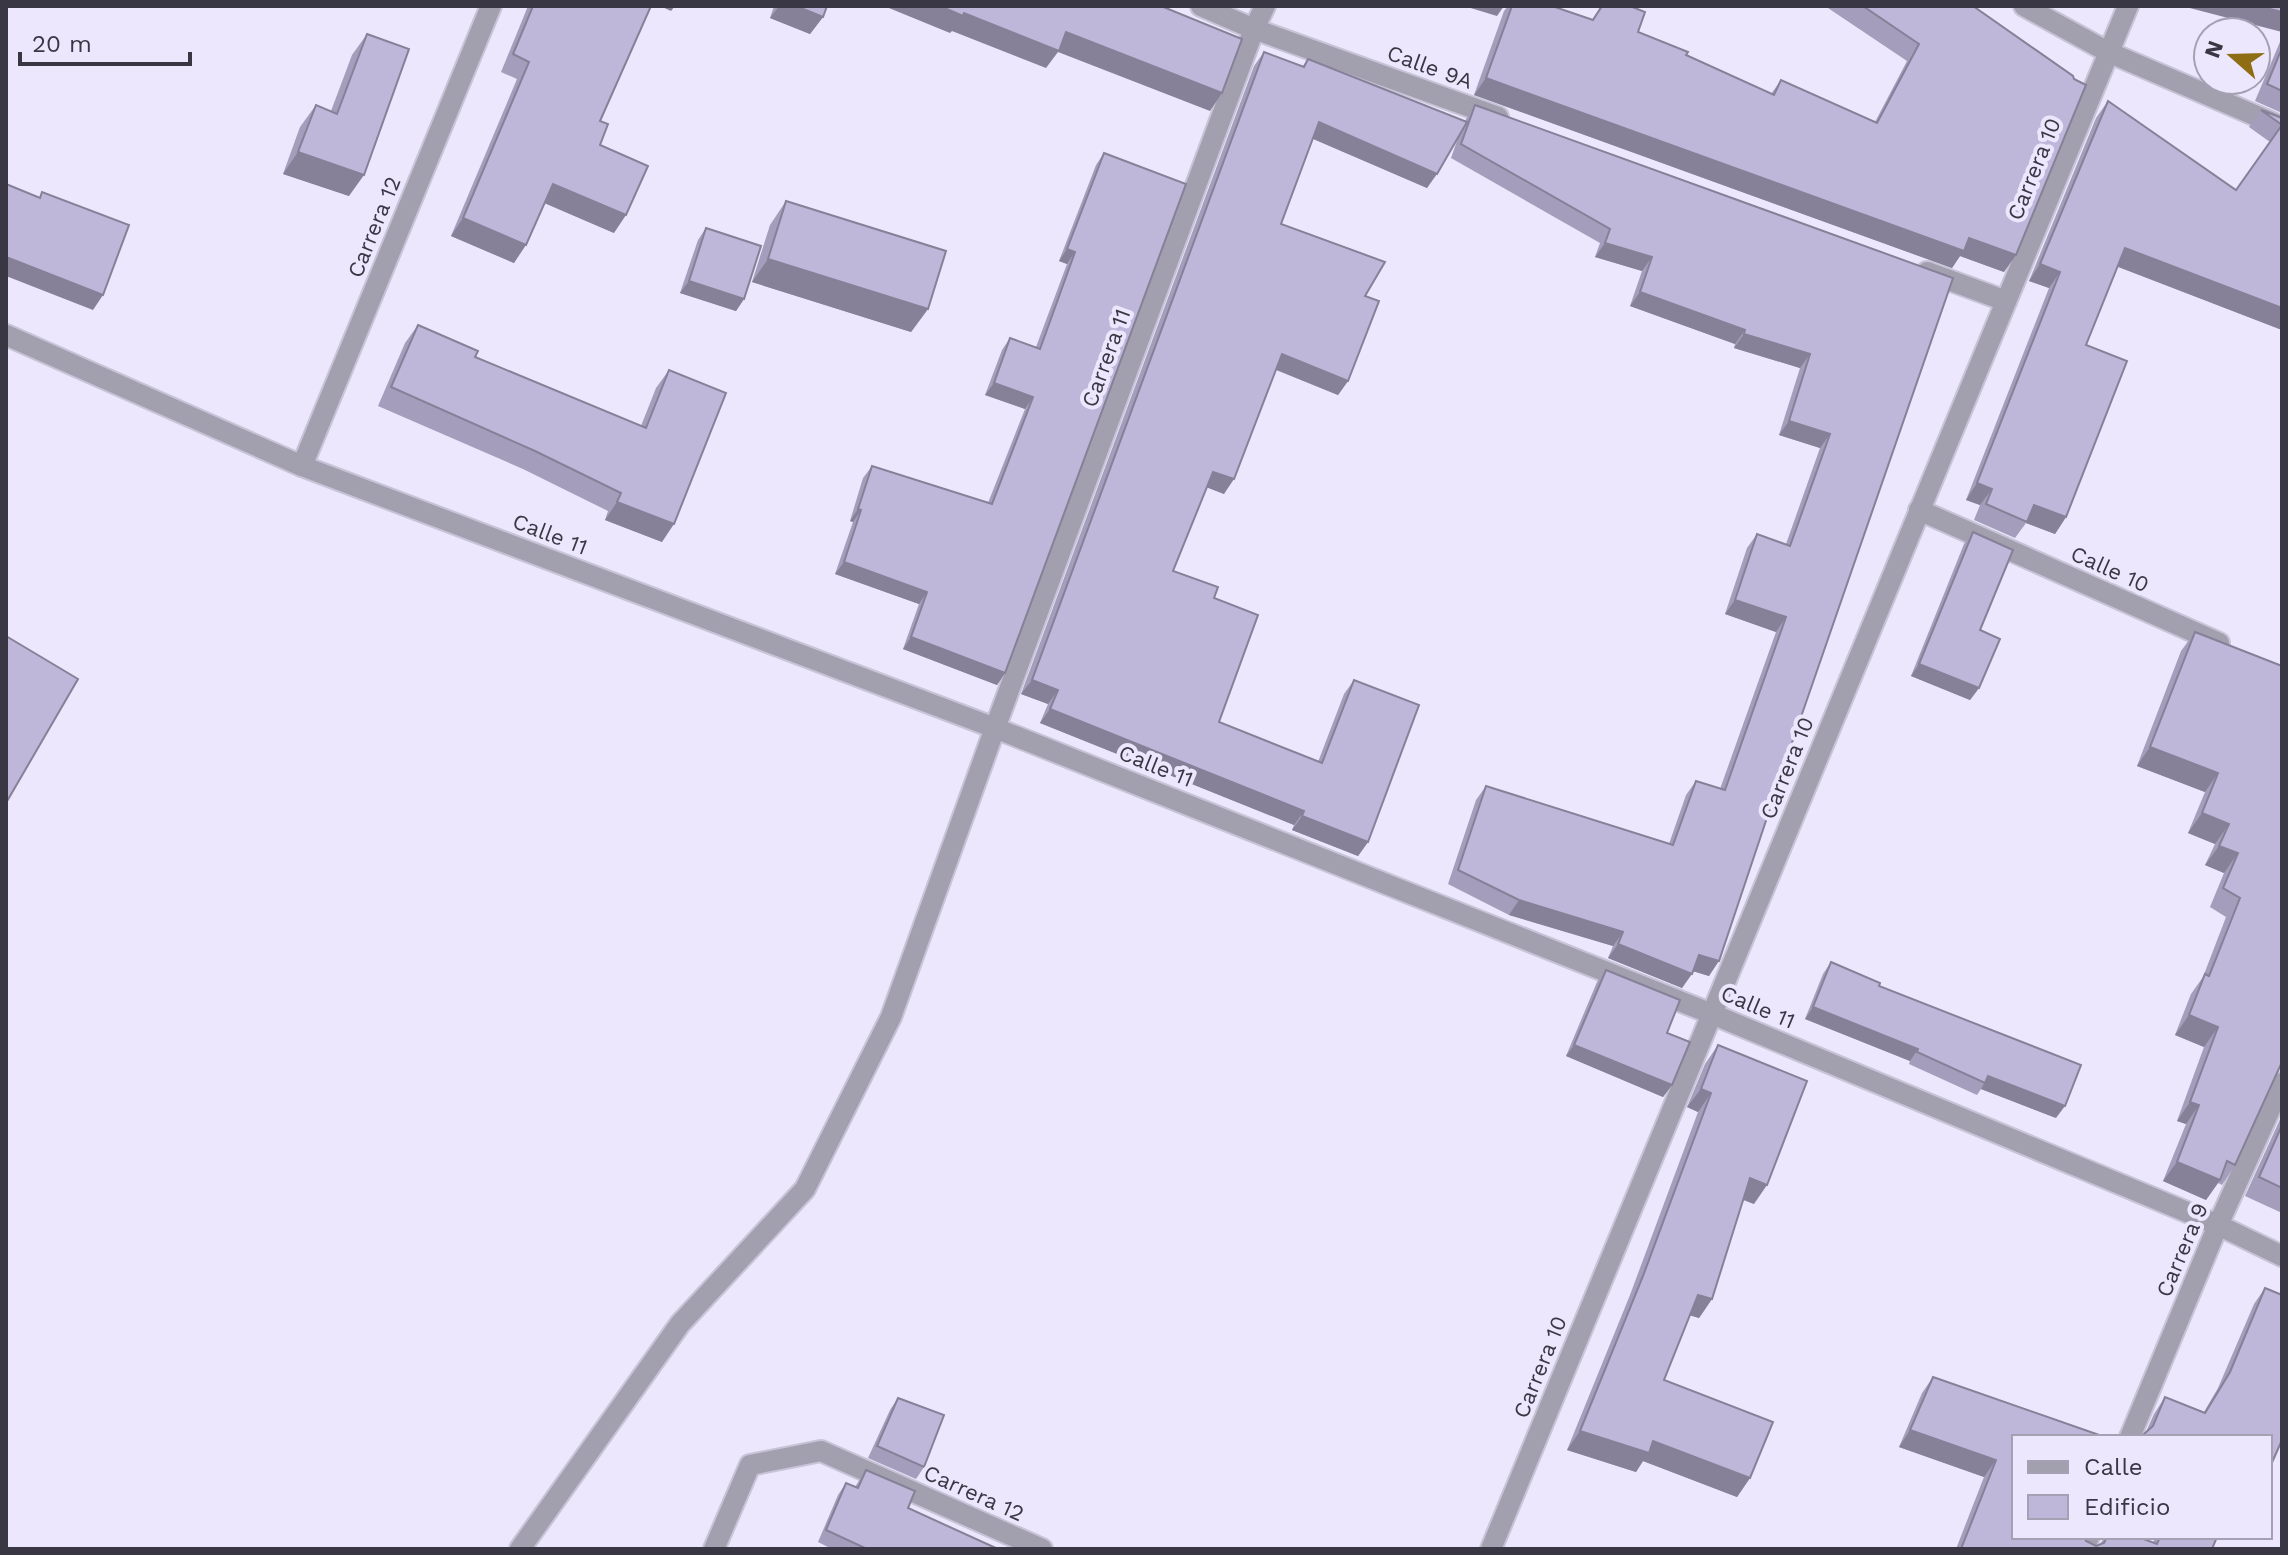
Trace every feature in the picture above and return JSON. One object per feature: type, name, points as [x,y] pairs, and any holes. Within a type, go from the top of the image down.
[{"type":"street","name":"Carrera 12","points":[[302,466],[491,6]]},
{"type":"street","name":"Calle 9A","points":[[1201,6],[1254,29],[1510,121]]},
{"type":"street","name":"Carrera 11","points":[[520,1549],[680,1324],[805,1189],[891,1017],[995,728],[1265,6]]},
{"type":"street","points":[[2024,6],[2108,52],[2282,127]]},
{"type":"street","name":"Carrera 10","points":[[1491,1549],[2128,6]]},
{"type":"street","points":[[1916,268],[2006,301]]},
{"type":"street","name":"Calle 11","points":[[6,335],[302,466],[995,728],[1712,1014],[2218,1225],[2282,1256]]},
{"type":"street","name":"Calle 10","points":[[1919,510],[2238,652]]},
{"type":"street","name":"Carrera 9","points":[[2131,1435],[2218,1225],[2282,1083]]},
{"type":"street","name":"Carrera 12","points":[[714,1549],[750,1465],[821,1451],[1042,1549]]},
{"type":"building","points":[[533,6],[651,6],[600,121],[608,124],[600,145],[648,166],[626,215],[553,184],[526,245],[463,218],[529,62],[513,54]]},
{"type":"building","points":[[796,6],[827,6],[823,17]]},
{"type":"building","points":[[940,6],[1161,6],[1242,39],[1222,93],[1066,32],[1059,51]]},
{"type":"building","points":[[1512,6],[1552,6],[1593,20],[1602,6],[1630,6],[1645,12],[1638,32],[1688,52],[1686,55],[1774,95],[1781,80],[1877,123],[1919,44],[1863,6],[1973,6],[2086,85],[2016,255],[1969,238],[1964,251],[1486,78]]},
{"type":"building","points":[[2258,6],[2282,6],[2282,12]]},
{"type":"building","points":[[367,34],[409,49],[364,175],[298,152],[316,105],[337,114]]},
{"type":"building","points":[[2282,48],[2282,91],[2272,86],[2272,72]]},
{"type":"building","points":[[1264,52],[1304,67],[1308,59],[1467,122],[1437,174],[1319,122],[1281,224],[1385,262],[1365,296],[1379,301],[1348,381],[1282,354],[1234,479],[1213,472],[1173,571],[1218,587],[1214,598],[1258,615],[1219,722],[1322,763],[1354,680],[1419,705],[1368,842],[1302,816],[1304,811],[1050,709],[1058,690],[1032,680]]},
{"type":"building","points":[[2108,101],[2236,190],[2282,125],[2282,308],[2125,248],[2086,345],[2127,361],[2066,517],[2034,505],[2027,522],[1986,504],[1992,489],[1977,483],[2060,272],[2040,264]]},
{"type":"building","points":[[1475,105],[1953,278],[1719,961],[1699,955],[1692,974],[1618,944],[1623,932],[1519,900],[1458,870],[1486,786],[1673,845],[1696,781],[1725,790],[1786,617],[1735,600],[1757,534],[1790,546],[1830,434],[1789,421],[1810,354],[1744,334],[1745,330],[1640,292],[1652,257],[1605,243],[1610,229],[1461,144]]},
{"type":"building","points":[[2261,110],[2282,118],[2282,125]]},
{"type":"building","points":[[1104,153],[1186,184],[1005,673],[911,637],[927,592],[844,562],[872,466],[992,504],[1033,397],[994,383],[1010,338],[1040,349],[1075,252],[1067,249]]},
{"type":"building","points":[[6,184],[40,198],[42,192],[129,225],[103,295],[6,257]]},
{"type":"building","points":[[786,201],[946,251],[928,309],[768,259]]},
{"type":"building","points":[[706,228],[761,246],[744,299],[689,281]]},
{"type":"building","points":[[418,325],[478,351],[475,357],[646,428],[669,370],[726,393],[674,524],[617,502],[621,493],[535,451],[391,387]]},
{"type":"building","points":[[1973,532],[2013,550],[1980,630],[2000,639],[1979,688],[1919,664]]},
{"type":"building","points":[[2195,632],[2282,666],[2282,1062],[2235,1165],[2227,1161],[2220,1180],[2177,1162],[2199,1105],[2190,1102],[2218,1027],[2189,1015],[2205,974],[2209,976],[2240,898],[2223,888],[2238,853],[2219,846],[2229,824],[2202,813],[2218,773],[2150,747]]},
{"type":"building","points":[[6,636],[78,679],[6,803]]},
{"type":"building","points":[[1831,962],[1880,983],[1879,986],[2081,1065],[2065,1106],[1988,1076],[1985,1083],[1917,1052],[1918,1049],[1813,1007]]},
{"type":"building","points":[[1606,970],[1680,1000],[1667,1033],[1690,1042],[1672,1085],[1574,1045]]},
{"type":"building","points":[[1718,1045],[1807,1081],[1767,1185],[1750,1178],[1712,1299],[1698,1295],[1664,1380],[1773,1422],[1750,1478],[1653,1441],[1649,1453],[1580,1431],[1643,1276],[1711,1093],[1701,1089]]},
{"type":"building","points":[[2282,1125],[2282,1188],[2259,1177]]},
{"type":"building","points":[[2265,1288],[2282,1295],[2282,1440],[2272,1462],[2272,1435],[2143,1435],[2153,1426],[2165,1397],[2205,1413],[2230,1372]]},
{"type":"building","points":[[1933,1377],[2099,1435],[2012,1435],[2012,1539],[2085,1539],[2096,1546],[2106,1539],[2143,1539],[2157,1544],[2159,1539],[2216,1539],[2212,1549],[1961,1549],[1996,1460],[1910,1430]]},
{"type":"building","points":[[898,1398],[944,1415],[924,1467],[877,1446]]},
{"type":"building","points":[[866,1470],[915,1491],[908,1508],[998,1549],[867,1549],[826,1530],[846,1483],[858,1488]]}]
